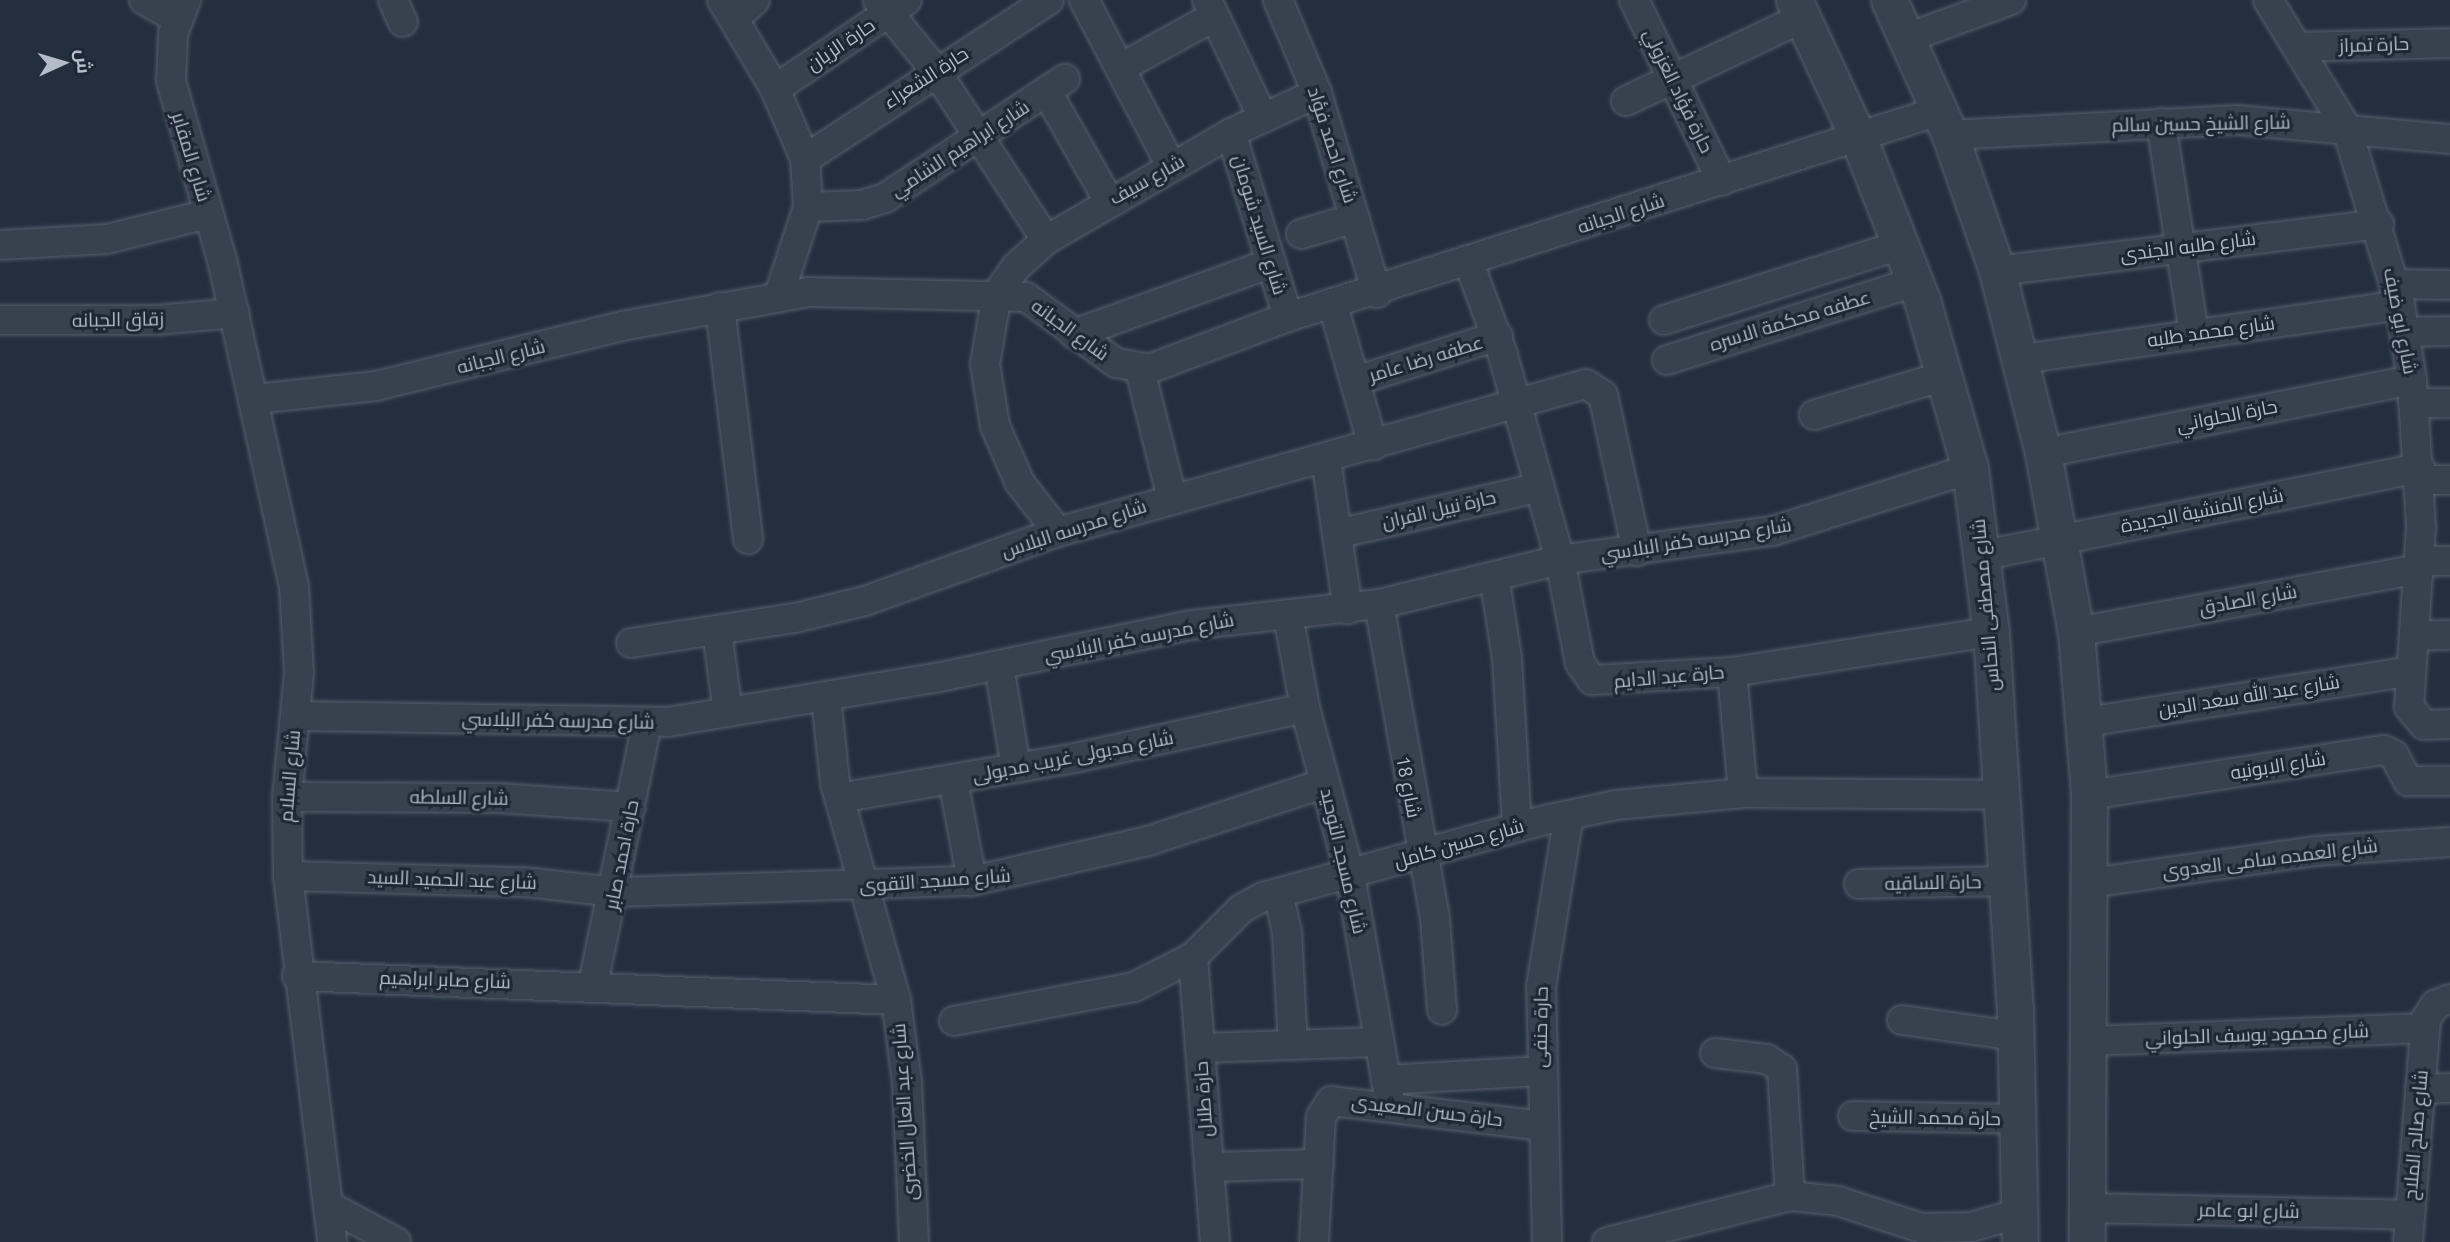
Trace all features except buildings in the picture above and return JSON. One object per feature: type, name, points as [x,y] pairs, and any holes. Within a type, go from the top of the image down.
[{"type":"street","points":[[144,0],[182,10]]},
{"type":"street","points":[[755,0],[728,9],[775,89],[805,159],[808,207],[779,295]]},
{"type":"street","name":"حارة الشعراء","points":[[805,159],[936,71],[1049,0]]},
{"type":"street","points":[[1084,0],[1171,166]]},
{"type":"street","name":"شارع احمد فؤاد","points":[[1278,0],[1317,93],[1377,293]]},
{"type":"street","name":"حارة فؤاد الغزولي","points":[[1634,0],[1722,181]]},
{"type":"street","points":[[1889,0],[1944,123],[1997,271],[2022,359],[2043,453],[2076,632],[2086,722],[2089,795],[2087,1242]]},
{"type":"street","points":[[1907,38],[2011,0]]},
{"type":"street","name":"شارع ابو ضيف","points":[[2267,0],[2347,129],[2379,224],[2400,307],[2413,391],[2420,474],[2420,565],[2411,671],[2411,715],[2424,725],[2450,724]]},
{"type":"street","points":[[891,4],[1046,240]]},
{"type":"street","name":"حارة الزيان","points":[[775,89],[891,4]]},
{"type":"street","points":[[1120,68],[1211,8],[1263,118]]},
{"type":"street","points":[[1626,101],[1673,79],[1798,9]]},
{"type":"street","name":"شارع مصطفى النحاس","points":[[1798,9],[1858,137],[1914,282],[1970,469],[1984,555],[1991,632],[2016,1036],[2020,1228]]},
{"type":"street","name":"شارع المقابر","points":[[182,10],[171,81],[235,313]]},
{"type":"street","name":"حارة تمراز","points":[[2298,47],[2450,43]]},
{"type":"street","name":"شارع ابراهيم الشامي","points":[[808,207],[862,205],[886,198],[1056,86],[1109,201]]},
{"type":"street","name":"شارع سيف","points":[[997,294],[1016,267],[1046,240],[1109,201],[1231,133],[1317,93]]},
{"type":"street","name":"شارع الشيخ حسين سالم","points":[[1944,123],[2275,121],[2450,139]]},
{"type":"street","name":"شارع الجبانه","points":[[255,399],[387,383],[779,295],[997,294],[1040,304],[1074,334],[1116,363],[1140,370],[1288,317],[1377,293],[1858,137],[1944,123]]},
{"type":"street","points":[[2161,123],[2194,334]]},
{"type":"street","name":"شارع السيد شومان","points":[[1231,133],[1288,317]]},
{"type":"street","points":[[0,245],[107,239],[208,214]]},
{"type":"street","points":[[1301,234],[1355,218]]},
{"type":"street","name":"شارع طلبه الجندى","points":[[1997,271],[2379,224]]},
{"type":"street","points":[[1664,320],[1900,245]]},
{"type":"street","points":[[1074,334],[1271,263]]},
{"type":"street","name":"حارة عبد الدايم","points":[[1469,263],[1498,336],[1560,560],[1580,663],[1592,680],[1732,672],[1991,632]]},
{"type":"street","name":"عطفه محكمة الاسره","points":[[1667,359],[1914,282]]},
{"type":"street","points":[[2400,307],[2450,285]]},
{"type":"street","points":[[997,294],[985,364],[995,426],[1020,483],[1058,532]]},
{"type":"street","points":[[1334,305],[1373,445]]},
{"type":"street","points":[[720,307],[748,539]]},
{"type":"street","points":[[2400,307],[2450,331]]},
{"type":"street","name":"شارع محمد طلبه","points":[[2022,359],[2400,307]]},
{"type":"street","name":"زقاق الجبانه","points":[[0,320],[157,320],[235,313]]},
{"type":"street","name":"شارع السلام","points":[[235,313],[294,586],[299,673],[287,797],[288,876],[297,976],[332,1242]]},
{"type":"street","name":"عطفه رضا عامر","points":[[1355,381],[1498,336]]},
{"type":"street","points":[[1140,370],[1172,498]]},
{"type":"street","points":[[1814,415],[1944,376]]},
{"type":"street","name":"شارع مدرسه البلاس","points":[[631,643],[717,631],[865,601],[1058,532],[1586,384],[1600,390],[1636,551]]},
{"type":"street","name":"حارة الحلواني","points":[[2043,453],[2413,391],[2450,404]]},
{"type":"street","points":[[1326,459],[1348,609]]},
{"type":"street","name":"شارع مدرسه كفر البلاسي","points":[[296,716],[647,724],[826,697],[999,666],[1191,625],[1379,604],[1560,560],[1636,551],[1807,523],[1970,469]]},
{"type":"street","name":"شارع المنشية الجديدة","points":[[1984,555],[2420,474],[2450,480]]},
{"type":"street","name":"حارة نبيل الفران","points":[[1337,534],[1540,487]]},
{"type":"street","name":"شارع الصادق","points":[[2076,632],[2450,561]]},
{"type":"street","points":[[1494,576],[1507,658],[1517,827]]},
{"type":"street","name":"شارع 18","points":[[1379,604],[1435,919],[1442,1010]]},
{"type":"street","name":"شارع مسجد التوحيد","points":[[1287,615],[1305,708],[1350,875],[1388,1094]]},
{"type":"street","points":[[717,631],[728,712]]},
{"type":"street","points":[[2415,636],[2450,635]]},
{"type":"street","points":[[999,666],[1016,768]]},
{"type":"street","name":"شارع عبد الله سعد الدين","points":[[2086,722],[2411,671]]},
{"type":"street","points":[[1732,672],[1743,793]]},
{"type":"street","name":"شارع عبد العال الخضرى","points":[[826,697],[839,798],[896,1000],[907,1082],[914,1242]]},
{"type":"street","name":"شارع مدبولى غريب مدبولى","points":[[839,798],[1016,768],[1305,708]]},
{"type":"street","name":"حارة احمد صابر","points":[[593,984],[616,892],[647,724]]},
{"type":"street","name":"شارع الابونيه","points":[[2089,795],[2384,750],[2394,755],[2408,781],[2450,780]]},
{"type":"street","points":[[953,780],[972,881]]},
{"type":"street","name":"شارع مسجد التقوى","points":[[616,892],[865,887],[972,881],[1020,874],[1148,841],[1325,783]]},
{"type":"street","name":"شارع حسين كامل","points":[[954,1021],[1134,987],[1193,957],[1241,909],[1278,893],[1569,814],[1743,793],[1999,795]]},
{"type":"street","name":"شارع السلطه","points":[[287,797],[498,798],[632,807]]},
{"type":"street","name":"حارة حنفى","points":[[1548,1242],[1541,1071],[1541,987],[1569,814]]},
{"type":"street","name":"شارع العمده سامى العدوى","points":[[2090,883],[2329,850],[2450,842]]},
{"type":"street","name":"شارع عبد الحميد السيد","points":[[288,876],[524,883],[616,892]]},
{"type":"street","name":"حارة الساقيه","points":[[1860,884],[2006,881]]},
{"type":"street","points":[[1278,893],[1287,932],[1293,1045]]},
{"type":"street","name":"حارة طلال","points":[[1193,957],[1215,1242]]},
{"type":"street","name":"شارع صابر ابراهيم","points":[[297,976],[593,984],[896,1000]]},
{"type":"street","points":[[2425,1028],[2435,1005],[2450,999]]},
{"type":"street","points":[[1902,1020],[2016,1036]]},
{"type":"street","name":"شارع محمود يوسف الحلواني","points":[[2089,1041],[2425,1028]]},
{"type":"street","name":"شارع صالح الملاح","points":[[2409,1229],[2425,1028]]},
{"type":"street","points":[[1200,1048],[1380,1042]]},
{"type":"street","points":[[1715,1053],[1767,1059],[1782,1069],[1790,1196]]},
{"type":"street","points":[[1388,1094],[1541,1071]]},
{"type":"street","points":[[2420,1089],[2450,1088]]},
{"type":"street","name":"حارة حسن الصعيدى","points":[[1319,1164],[1321,1117],[1326,1104],[1338,1100],[1388,1094],[1543,1126]]},
{"type":"street","name":"حارة محمد الشيخ","points":[[1853,1116],[2018,1119]]},
{"type":"street","points":[[1209,1167],[1319,1164],[1314,1242]]},
{"type":"street","points":[[1607,1242],[1790,1196],[1838,1200],[1921,1228],[2020,1228]]},
{"type":"street","points":[[329,1206],[396,1242]]},
{"type":"street","name":"شارع ابو عامر","points":[[2088,1208],[2409,1229]]}]
